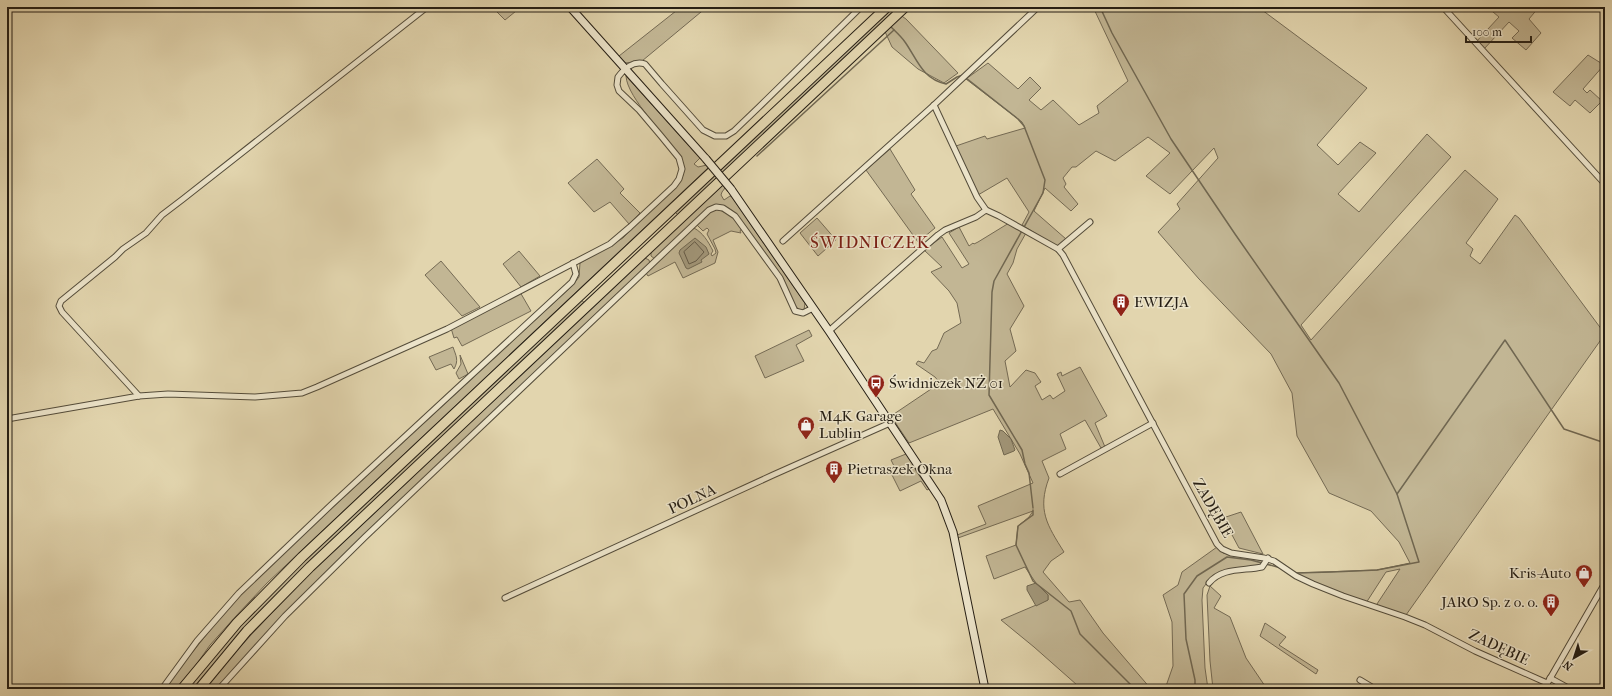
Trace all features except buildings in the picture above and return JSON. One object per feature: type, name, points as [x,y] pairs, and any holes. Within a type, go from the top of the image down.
[{"type":"highway","points":[[182,689],[237,623],[291,568],[887,7]]},
{"type":"highway","points":[[199,689],[247,631],[310,567],[905,7]]},
{"type":"street","points":[[139,396],[62,312],[59,306],[61,301],[142,236],[162,216],[183,199],[427,7]]},
{"type":"street","points":[[570,7],[731,189],[829,331],[938,494],[949,519],[985,689]]},
{"type":"street","points":[[7,419],[139,396],[168,394],[255,397],[306,392],[447,328],[617,239],[674,186],[682,173],[682,167],[677,155],[643,113],[619,91],[617,85],[617,80],[620,75],[635,63],[645,64],[703,130],[715,136],[726,136],[759,107],[861,7]]},
{"type":"street","points":[[783,241],[934,105],[1038,7]]},
{"type":"street","points":[[1443,7],[1605,184]]},
{"type":"street","points":[[829,331],[938,235],[945,230],[976,217],[986,210],[977,197],[934,105]]},
{"type":"street","points":[[219,689],[285,616],[365,537],[709,210],[723,208],[735,216],[780,278],[795,310],[803,313],[813,308]]},
{"type":"street","name":"ZADĘBIE","points":[[986,210],[1058,249],[1063,255],[1154,423],[1217,544],[1231,553],[1280,564],[1296,576],[1343,596],[1425,625],[1475,651],[1570,689]]},
{"type":"street","points":[[1058,249],[1090,222]]},
{"type":"street","points":[[162,689],[198,641],[239,593],[331,505],[572,282],[576,274],[573,263]]},
{"type":"street","name":"POLNA","points":[[505,598],[890,423]]},
{"type":"street","points":[[1060,474],[1078,462],[1154,423]]},
{"type":"street","points":[[1209,583],[1217,576],[1225,572],[1260,568],[1266,562]]},
{"type":"street","points":[[1544,689],[1605,583]]},
{"type":"street","points":[[1360,680],[1375,689]]},
{"type":"shaded area","points":[[521,7],[505,20],[493,8]]},
{"type":"shaded area","points":[[681,7],[707,7],[642,61],[625,63],[619,56]]},
{"type":"shaded area","points":[[870,7],[901,7],[896,12],[906,19],[958,73],[944,83],[918,69],[892,47],[882,25],[679,216],[674,211],[877,15]]},
{"type":"shaded area","points":[[1093,7],[1258,7],[1367,88],[1317,145],[1338,165],[1360,142],[1376,153],[1338,194],[1359,212],[1427,134],[1451,157],[1301,325],[1311,340],[1465,170],[1498,199],[1466,243],[1473,249],[1470,256],[1480,264],[1515,215],[1519,218],[1605,334],[1406,615],[1375,607],[1400,569],[1386,572],[1366,603],[1301,577],[1295,573],[1377,570],[1410,563],[1399,542],[1371,511],[1329,493],[1297,436],[1292,393],[1271,354],[1199,279],[1158,232],[1180,209],[1177,204],[1218,158],[1214,148],[1170,194],[1146,176],[1170,153],[1148,137],[1115,161],[1096,151],[1076,167],[1072,167],[1063,178],[1066,184],[1064,187],[1078,204],[1071,211],[1045,188],[1034,211],[1066,239],[1060,245],[1056,246],[1022,225],[1029,212],[1007,178],[978,195],[956,146],[985,136],[987,139],[1025,128],[1022,122],[966,79],[988,63],[1018,89],[1030,77],[1041,88],[1029,100],[1041,110],[1053,100],[1079,125],[1099,113],[1097,106],[1128,81]]},
{"type":"shaded area","points":[[1487,7],[1539,7],[1529,19],[1541,33],[1526,50],[1512,38],[1519,31],[1509,22],[1484,49],[1476,42],[1499,17]]},
{"type":"shaded area","points":[[1588,55],[1604,65],[1583,89],[1587,93],[1590,90],[1602,101],[1590,113],[1575,100],[1570,106],[1553,92]]},
{"type":"shaded area","points":[[626,76],[700,158],[694,164],[698,167],[707,165],[709,167],[267,583],[210,645],[179,689],[163,689],[227,609],[262,573],[572,286],[579,277],[580,263],[623,238],[681,180],[684,169],[681,158],[640,106],[628,85]]},
{"type":"shaded area","points":[[890,149],[915,190],[911,194],[935,228],[918,242],[866,170]]},
{"type":"shaded area","points":[[597,159],[624,189],[620,193],[640,213],[629,224],[610,202],[594,212],[568,183]]},
{"type":"shaded area","points":[[723,185],[725,188],[721,195],[724,200],[730,196],[732,197],[805,303],[804,310],[800,310],[795,306],[782,278],[735,213],[724,206],[708,208],[657,258],[655,259],[651,256],[651,252]]},
{"type":"shaded area","points":[[717,209],[731,215],[742,228],[740,231],[741,233],[731,231],[713,240],[718,252],[715,263],[683,278],[675,262],[648,276],[646,273],[694,228],[703,235],[707,241],[713,251],[711,254],[712,256],[716,253],[707,234],[709,230],[707,228],[703,231],[697,225],[708,213]]},
{"type":"shaded area","points":[[817,218],[836,240],[818,256],[800,233]]},
{"type":"shaded area","points":[[1009,223],[1026,233],[1017,249],[1013,263],[1007,274],[1024,306],[1010,329],[1016,351],[1005,361],[1010,387],[1026,370],[1035,373],[1041,382],[1035,386],[1042,400],[1050,395],[1053,399],[1065,391],[1057,374],[1061,372],[1062,376],[1080,367],[1107,416],[1095,423],[1105,447],[1101,448],[1085,420],[1060,434],[1066,449],[1042,461],[1049,478],[1044,499],[1046,517],[1053,534],[1064,552],[1051,561],[1043,572],[1069,602],[1080,600],[1103,633],[1151,689],[1069,689],[1077,685],[1001,620],[1048,600],[1048,595],[1036,583],[1025,567],[994,579],[986,556],[1016,545],[1018,526],[1029,517],[1033,511],[958,538],[957,535],[986,524],[978,506],[1033,483],[1020,454],[993,409],[909,443],[891,416],[940,383],[935,377],[916,364],[918,361],[924,363],[932,351],[937,349],[944,333],[961,323],[957,303],[949,291],[931,272],[942,267],[924,250],[942,237],[962,268],[969,264],[949,233],[959,227],[969,246]]},
{"type":"shaded area","points":[[519,251],[540,276],[521,287],[503,264]]},
{"type":"shaded area","points":[[645,258],[649,260],[650,264],[363,537],[217,689],[205,689],[237,650],[297,586]]},
{"type":"shaded area","points":[[441,261],[480,307],[462,316],[425,275]]},
{"type":"shaded area","points":[[520,292],[531,311],[462,346],[457,337],[454,338],[451,328]]},
{"type":"shaded area","points":[[580,299],[586,304],[358,518],[196,689],[187,689],[220,648],[271,591]]},
{"type":"shaded area","points":[[809,330],[812,336],[796,345],[804,361],[765,378],[755,356]]},
{"type":"shaded area","points":[[453,347],[457,360],[454,369],[451,364],[436,370],[429,357]]},
{"type":"shaded area","points":[[460,355],[468,374],[459,379],[456,373],[461,364]]},
{"type":"shaded area","points":[[906,454],[911,459],[916,471],[929,489],[927,490],[921,481],[900,491],[891,473],[896,470],[891,460]]},
{"type":"shaded area","points":[[1241,512],[1263,554],[1239,548],[1223,518]]},
{"type":"shaded area","points":[[1217,547],[1223,553],[1264,561],[1264,565],[1233,569],[1209,580],[1203,588],[1202,600],[1205,668],[1208,689],[1165,689],[1173,666],[1172,622],[1163,595],[1178,585],[1182,572]]},
{"type":"shaded area","points":[[1210,586],[1221,596],[1214,608],[1230,617],[1246,658],[1267,689],[1213,689],[1210,661],[1207,595]]},
{"type":"shaded area","points":[[1265,623],[1286,637],[1279,645],[1318,670],[1316,674],[1260,636]]},
{"type":"water","points":[[695,238],[706,247],[709,254],[701,260],[702,262],[688,269],[686,268],[679,253],[680,250]]},
{"type":"water","points":[[1000,430],[1011,439],[1015,450],[1004,455],[998,437]]},
{"type":"water","points":[[1036,583],[1048,595],[1048,600],[1036,606],[1027,590],[1027,586]]},
{"type":"waterway","points":[[873,7],[877,12]]},
{"type":"waterway","points":[[1100,7],[1112,33],[1171,139],[1339,383],[1397,494],[1505,340],[1564,429],[1605,443]]},
{"type":"waterway","points":[[890,26],[900,36],[921,68],[931,78],[946,84],[963,75]]},
{"type":"waterway","points":[[757,156],[894,30]]},
{"type":"waterway","points":[[966,78],[1018,119],[1024,126],[1045,180],[1043,193],[994,281],[992,292],[989,395],[1022,450],[1025,464],[1029,473],[1033,508]]},
{"type":"waterway","points":[[1294,573],[1377,570],[1419,562],[1397,494]]},
{"type":"waterway","points":[[1033,510],[1033,515],[1018,526],[1016,545],[1033,581],[1071,611],[1080,634],[1135,689]]},
{"type":"waterway","points":[[1195,689],[1195,680],[1186,639],[1184,594],[1197,576],[1227,557],[1251,560],[1281,568]]},
{"type":"place","name":"EWIZJA","points":[[1121,317]]},
{"type":"place","name":"Świdniczek NŻ 01","points":[[876,398]]},
{"type":"place","name":"M4K Garage Lublin","points":[[806,440]]},
{"type":"place","name":"Pietraszek Okna","points":[[834,484]]},
{"type":"place","name":"Kris-Auto","points":[[1584,588]]},
{"type":"place","name":"JARO Sp. z o. o.","points":[[1551,617]]},
{"type":"district","name":"ŚWIDNICZEK","points":[[870,242]]}]
